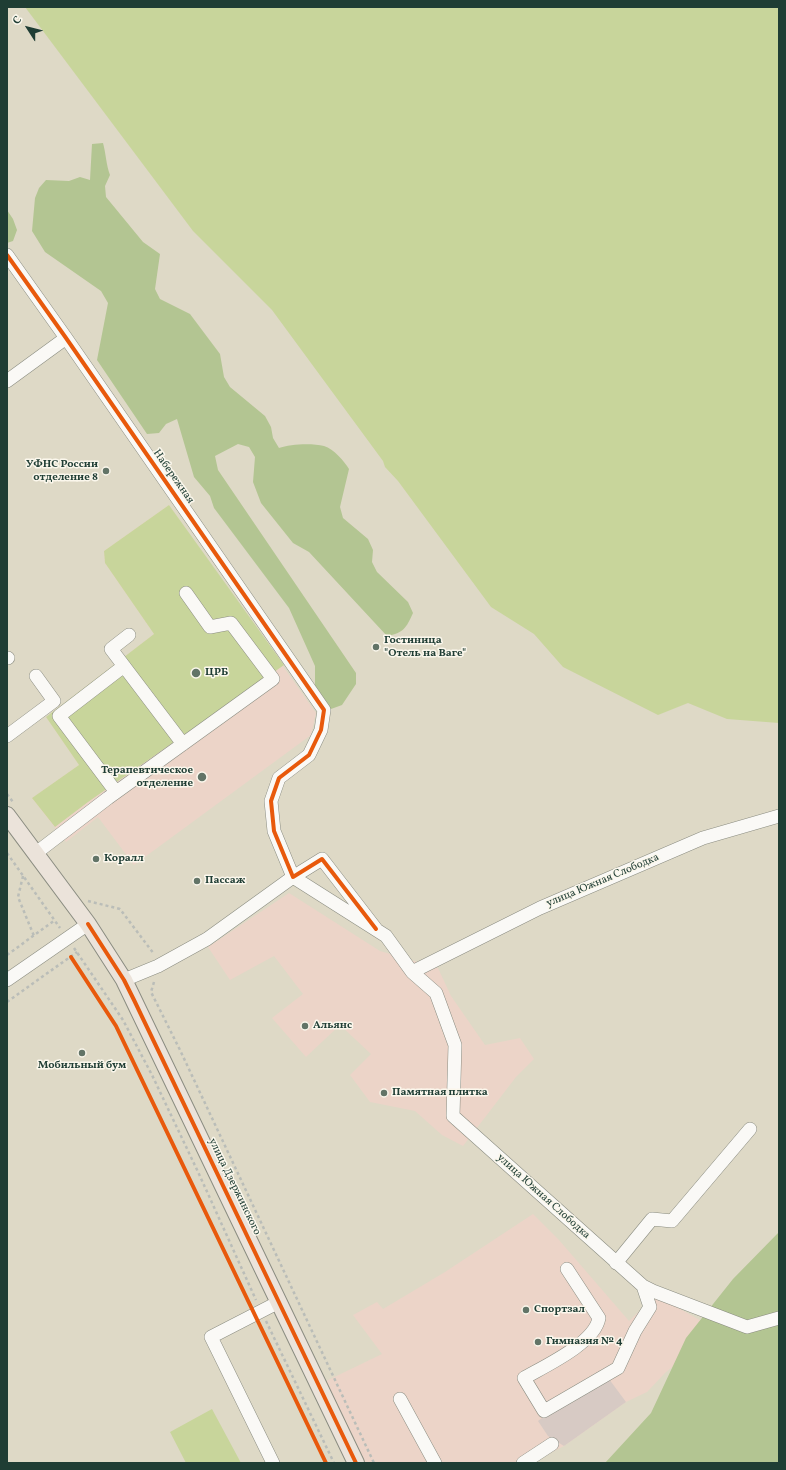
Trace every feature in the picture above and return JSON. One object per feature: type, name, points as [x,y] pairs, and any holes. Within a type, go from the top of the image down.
[{"type":"main road","name":"улица Дзержинского","points":[[7,815],[88,924],[124,980],[356,1463]]},
{"type":"street","name":"Набережная","points":[[7,255],[324,710],[321,730],[309,755],[279,778],[272,801],[274,831],[293,877]]},
{"type":"street","points":[[7,381],[66,338]]},
{"type":"street","points":[[36,853],[116,792],[273,679],[231,623],[210,627],[186,593]]},
{"type":"street","points":[[129,635],[111,649],[183,744]]},
{"type":"street","points":[[116,792],[59,716],[124,666]]},
{"type":"street","points":[[7,736],[54,701],[36,676]]},
{"type":"street","name":"улица Южная Слободка","points":[[412,972],[540,908],[703,838],[779,816]]},
{"type":"street","points":[[124,980],[158,966],[207,939],[293,877],[322,859],[376,929]]},
{"type":"street","name":"улица Южная Слободка","points":[[293,877],[386,936],[412,972],[436,992],[455,1045],[453,1116],[616,1263],[644,1286],[653,1291],[747,1326],[779,1318]]},
{"type":"street","points":[[7,980],[88,924]]},
{"type":"street","points":[[616,1263],[652,1219],[672,1222],[750,1129]]},
{"type":"street","points":[[567,1269],[600,1318],[598,1324],[578,1347],[524,1378],[544,1411],[618,1368],[635,1331],[650,1307],[644,1286]]},
{"type":"street","points":[[273,1463],[211,1337],[279,1302]]},
{"type":"street","points":[[400,1399],[435,1463]]},
{"type":"street","points":[[523,1463],[552,1444]]},
{"type":"path","points":[[7,853],[123,1020],[152,1075],[334,1463]]},
{"type":"path","points":[[23,875],[18,897],[34,936]]},
{"type":"path","points":[[7,955],[55,920]]},
{"type":"path","points":[[7,1002],[77,952]]},
{"type":"path","points":[[71,957],[75,963]]},
{"type":"shaded area","name":"ЦРБ","points":[[169,505],[316,713],[311,735],[134,865],[98,817],[66,842],[32,798],[79,765],[46,717],[154,634],[105,563],[104,551]]},
{"type":"shaded area","points":[[289,893],[380,951],[438,968],[451,996],[485,1045],[520,1038],[534,1059],[516,1077],[463,1146],[442,1135],[415,1111],[370,1102],[350,1075],[371,1054],[340,1025],[306,1057],[272,1018],[303,994],[274,956],[230,980],[208,947]]},
{"type":"shaded area","name":"Гимназия № 4","points":[[533,1214],[559,1240],[629,1321],[656,1295],[717,1330],[665,1373],[647,1392],[626,1402],[564,1446],[531,1463],[361,1463],[322,1383],[382,1354],[353,1315],[377,1302],[383,1309],[445,1272]]},
{"type":"shaded area","points":[[609,1379],[626,1402],[564,1446],[548,1436],[538,1421],[561,1404]]},
{"type":"green space","points":[[25,7],[779,7],[779,723],[727,719],[688,703],[658,715],[563,667],[534,634],[491,607],[398,481],[385,467],[383,461],[272,310],[193,231]]},
{"type":"green space","points":[[103,143],[110,175],[105,186],[106,197],[143,242],[160,254],[155,289],[160,299],[190,314],[220,354],[224,377],[230,387],[265,416],[271,427],[273,438],[279,448],[301,444],[324,446],[335,452],[344,462],[349,469],[340,507],[343,518],[368,539],[373,550],[372,562],[377,572],[408,602],[413,613],[404,629],[387,636],[309,552],[293,543],[261,503],[253,482],[255,457],[249,447],[238,444],[215,456],[218,470],[356,673],[356,684],[342,705],[331,709],[321,701],[315,690],[315,666],[289,608],[214,508],[210,496],[194,477],[177,419],[166,424],[159,433],[147,434],[97,360],[108,303],[101,291],[45,252],[32,231],[35,198],[39,188],[46,180],[69,181],[80,177],[90,180],[92,144]]},
{"type":"green space","points":[[7,210],[13,219],[17,230],[13,241],[7,243]]},
{"type":"green space","name":"ЦРБ","points":[[169,505],[284,665],[88,802],[55,827],[32,798],[79,765],[46,717],[154,634],[105,563],[104,551]]},
{"type":"green space","points":[[779,1232],[779,1463],[605,1463],[651,1413],[686,1338],[733,1279]]},
{"type":"green space","points":[[212,1409],[241,1463],[186,1463],[170,1432]]},
{"type":"cycle path","points":[[7,255],[324,710],[321,730],[309,755],[279,778],[271,801],[274,831],[293,877],[322,859],[376,929]]},
{"type":"cycle path","points":[[88,924],[124,980],[134,1000],[356,1463]]},
{"type":"cycle path","points":[[71,957],[116,1026],[326,1463]]},
{"type":"place","name":"УФНС России отделение 8","points":[[106,471]]},
{"type":"place","name":"Гостиница \"Отель на Ваге\"","points":[[376,647]]},
{"type":"place","name":"ЦРБ","points":[[196,673]]},
{"type":"place","name":"Терапевтическое отделение","points":[[202,777]]},
{"type":"place","name":"Коралл","points":[[96,859]]},
{"type":"place","name":"Пассаж","points":[[197,881]]},
{"type":"place","name":"Альянс","points":[[305,1026]]},
{"type":"place","name":"Мобильный бум","points":[[82,1053]]},
{"type":"place","name":"Памятная плитка","points":[[384,1093]]},
{"type":"place","name":"Спортзал","points":[[526,1310]]},
{"type":"place","name":"Гимназия № 4","points":[[538,1342]]}]
